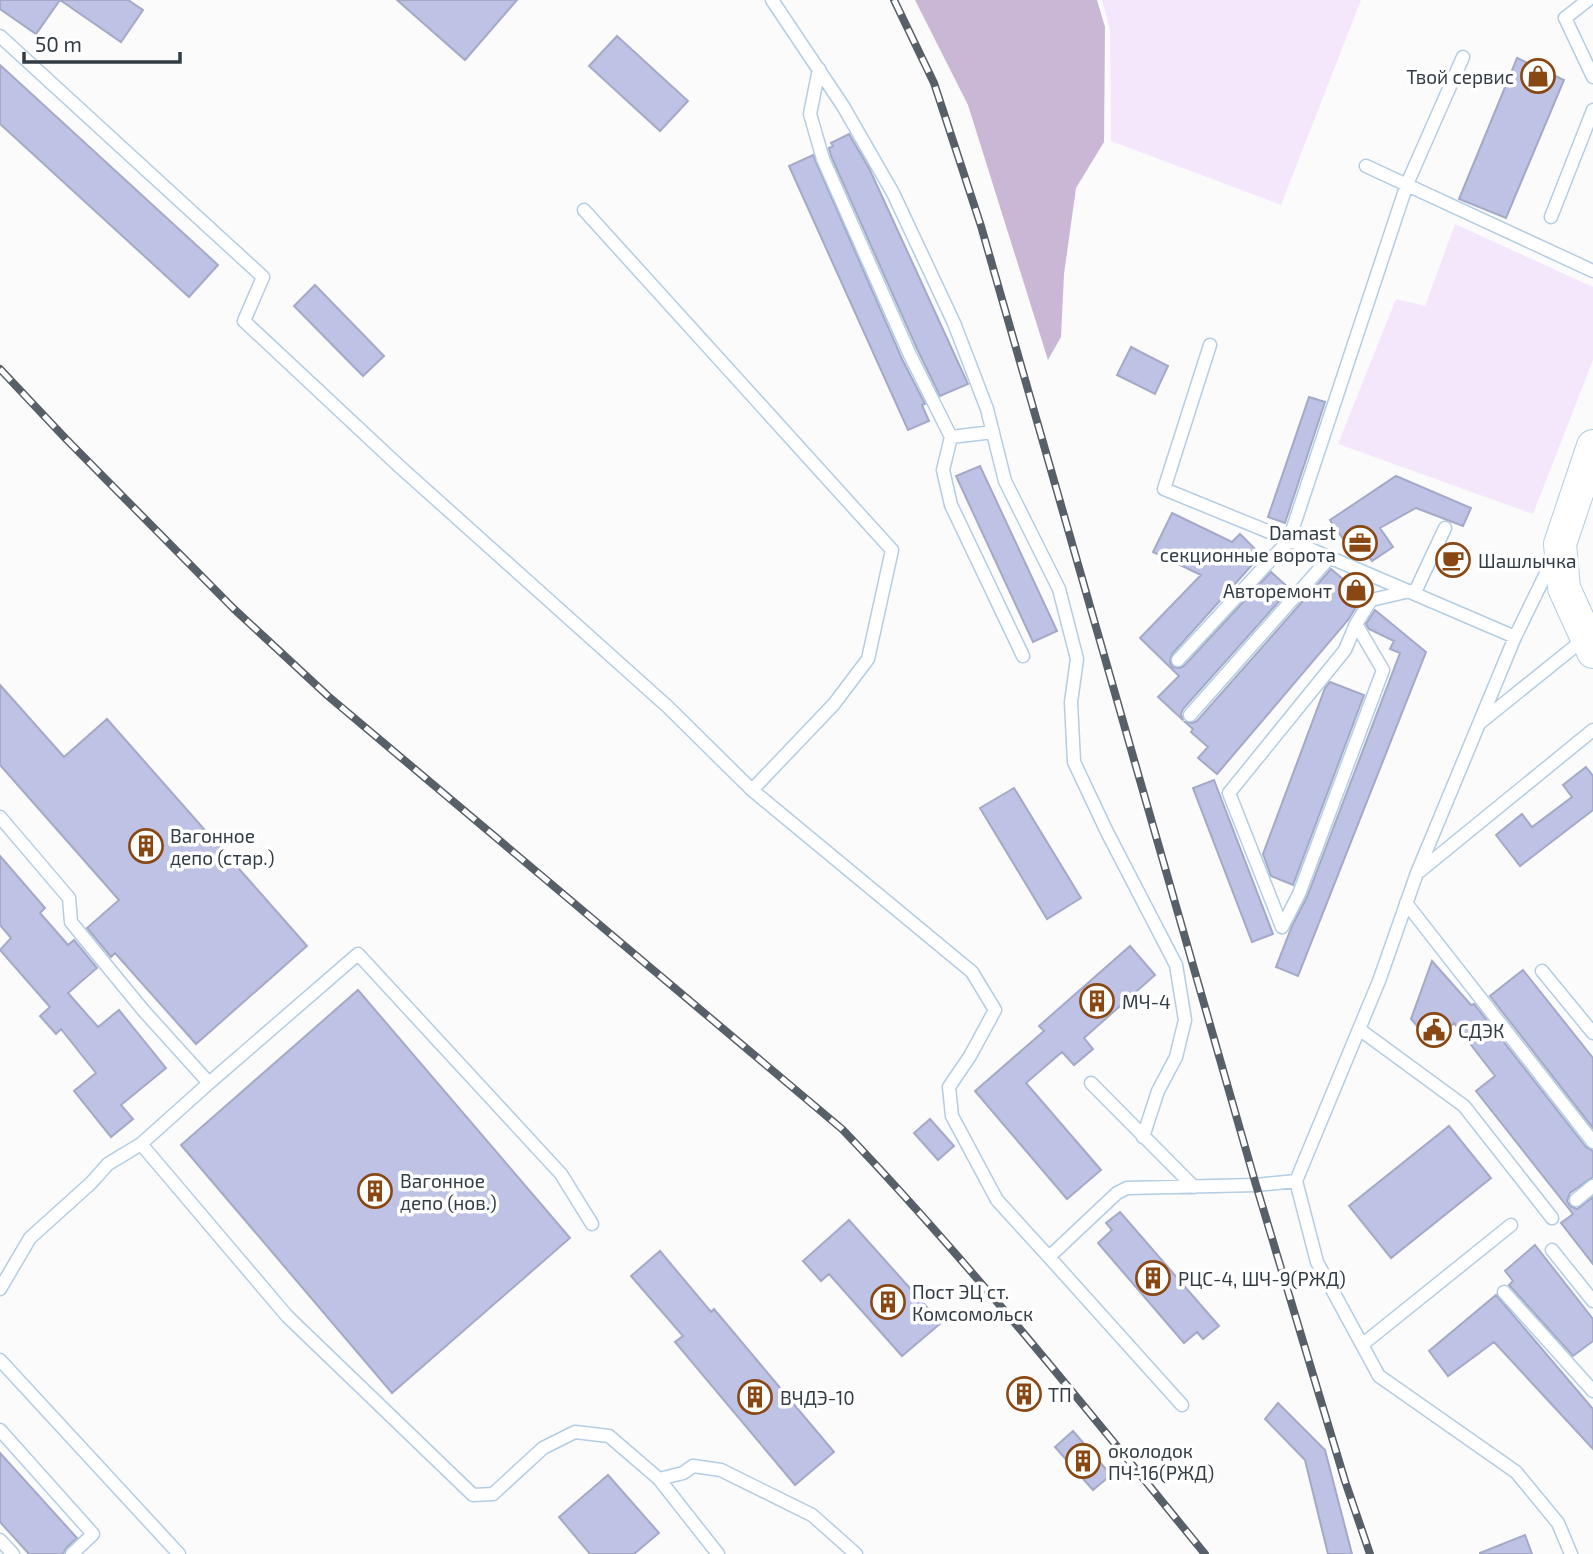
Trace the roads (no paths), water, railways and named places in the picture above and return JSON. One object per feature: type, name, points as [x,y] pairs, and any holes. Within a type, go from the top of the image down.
[{"type":"main road","points":[[1591,641],[1564,589],[1560,544],[1593,446]]},
{"type":"lane","points":[[772,0],[819,69],[893,193],[954,323],[987,409],[1005,481],[1059,589],[1077,659],[1071,702],[1074,762],[1176,965],[1185,1020],[1176,1057],[1158,1091],[1143,1137]]},
{"type":"lane","points":[[1588,0],[1565,18],[1593,77]]},
{"type":"lane","points":[[0,36],[263,277],[244,321],[399,466],[668,706],[752,790],[972,972],[995,1010],[970,1056],[949,1087],[952,1116],[997,1200],[1182,1405]]},
{"type":"lane","points":[[1178,660],[1289,540],[1407,184],[1463,57]]},
{"type":"lane","points":[[819,69],[810,114],[823,159],[910,355],[951,438],[943,470],[951,506],[1023,656]]},
{"type":"lane","points":[[1551,217],[1593,110]]},
{"type":"lane","points":[[1366,166],[1593,271]]},
{"type":"lane","points":[[584,211],[892,550],[868,659],[834,704],[752,790]]},
{"type":"lane","points":[[1210,345],[1164,489],[1515,637]]},
{"type":"lane","points":[[951,438],[993,432]]},
{"type":"lane","points":[[1412,592],[1445,528]]},
{"type":"lane","points":[[1560,544],[1515,637],[1417,873],[1379,981],[1296,1181],[1317,1262],[1378,1376],[1516,1472],[1558,1523],[1571,1554]]},
{"type":"lane","points":[[1190,715],[1330,557]]},
{"type":"lane","points":[[1356,624],[1382,670],[1299,894],[1282,927],[1229,793],[1345,650],[1356,624],[1371,600],[1412,592]]},
{"type":"lane","points":[[1481,722],[1591,641]]},
{"type":"lane","points":[[1417,873],[1593,730]]},
{"type":"lane","points":[[0,817],[69,898],[71,922],[143,1010],[209,1083]]},
{"type":"lane","points":[[1406,903],[1593,1142]]},
{"type":"lane","points":[[0,1289],[30,1238],[63,1210],[108,1164],[141,1144],[358,954],[561,1174],[592,1224]]},
{"type":"lane","points":[[1542,971],[1593,1033]]},
{"type":"lane","points":[[1359,1029],[1464,1106],[1552,1218]]},
{"type":"lane","points":[[1091,1083],[1194,1187]]},
{"type":"lane","points":[[141,1144],[287,1316],[473,1495],[493,1494],[543,1448],[575,1432],[609,1436],[659,1479],[718,1554]]},
{"type":"lane","points":[[1049,1257],[1117,1193],[1127,1188],[1296,1181]]},
{"type":"lane","points":[[1576,1199],[1593,1185]]},
{"type":"lane","points":[[1363,1344],[1511,1225]]},
{"type":"lane","points":[[1552,1250],[1593,1301]]},
{"type":"lane","points":[[1504,1292],[1593,1391]]},
{"type":"lane","points":[[1,1363],[179,1554]]},
{"type":"lane","points":[[0,1430],[93,1534],[72,1554]]},
{"type":"lane","points":[[659,1479],[683,1473],[693,1466],[721,1470],[812,1515],[856,1554]]},
{"type":"lane","points":[[0,1540],[12,1554]]},
{"type":"railway","points":[[894,0],[934,83],[981,226],[1256,1185],[1345,1481],[1370,1554]]},
{"type":"railway","points":[[0,369],[234,609],[328,696],[842,1129],[937,1232],[1205,1554]]},
{"type":"place","name":"Твой сервис","points":[[1538,76]]},
{"type":"place","name":"Damast секционные ворота","points":[[1360,543]]},
{"type":"place","name":"Шашлычка","points":[[1453,560]]},
{"type":"place","name":"Авторемонт","points":[[1356,590]]},
{"type":"place","name":"Вагонное депо (стар.)","points":[[146,846]]},
{"type":"place","name":"МЧ-4","points":[[1097,1001]]},
{"type":"place","name":"СДЭК","points":[[1434,1030]]},
{"type":"place","name":"Вагонное депо (нов.)","points":[[375,1191]]},
{"type":"place","name":"РЦС-4, ШЧ-9(РЖД)","points":[[1153,1278]]},
{"type":"place","name":"Пост ЭЦ ст. Комсомольск","points":[[888,1302]]},
{"type":"place","name":"ТП","points":[[1024,1394]]},
{"type":"place","name":"ВЧДЭ-10","points":[[755,1397]]},
{"type":"place","name":"околодок ПЧ-16(РЖД)","points":[[1083,1461]]}]
